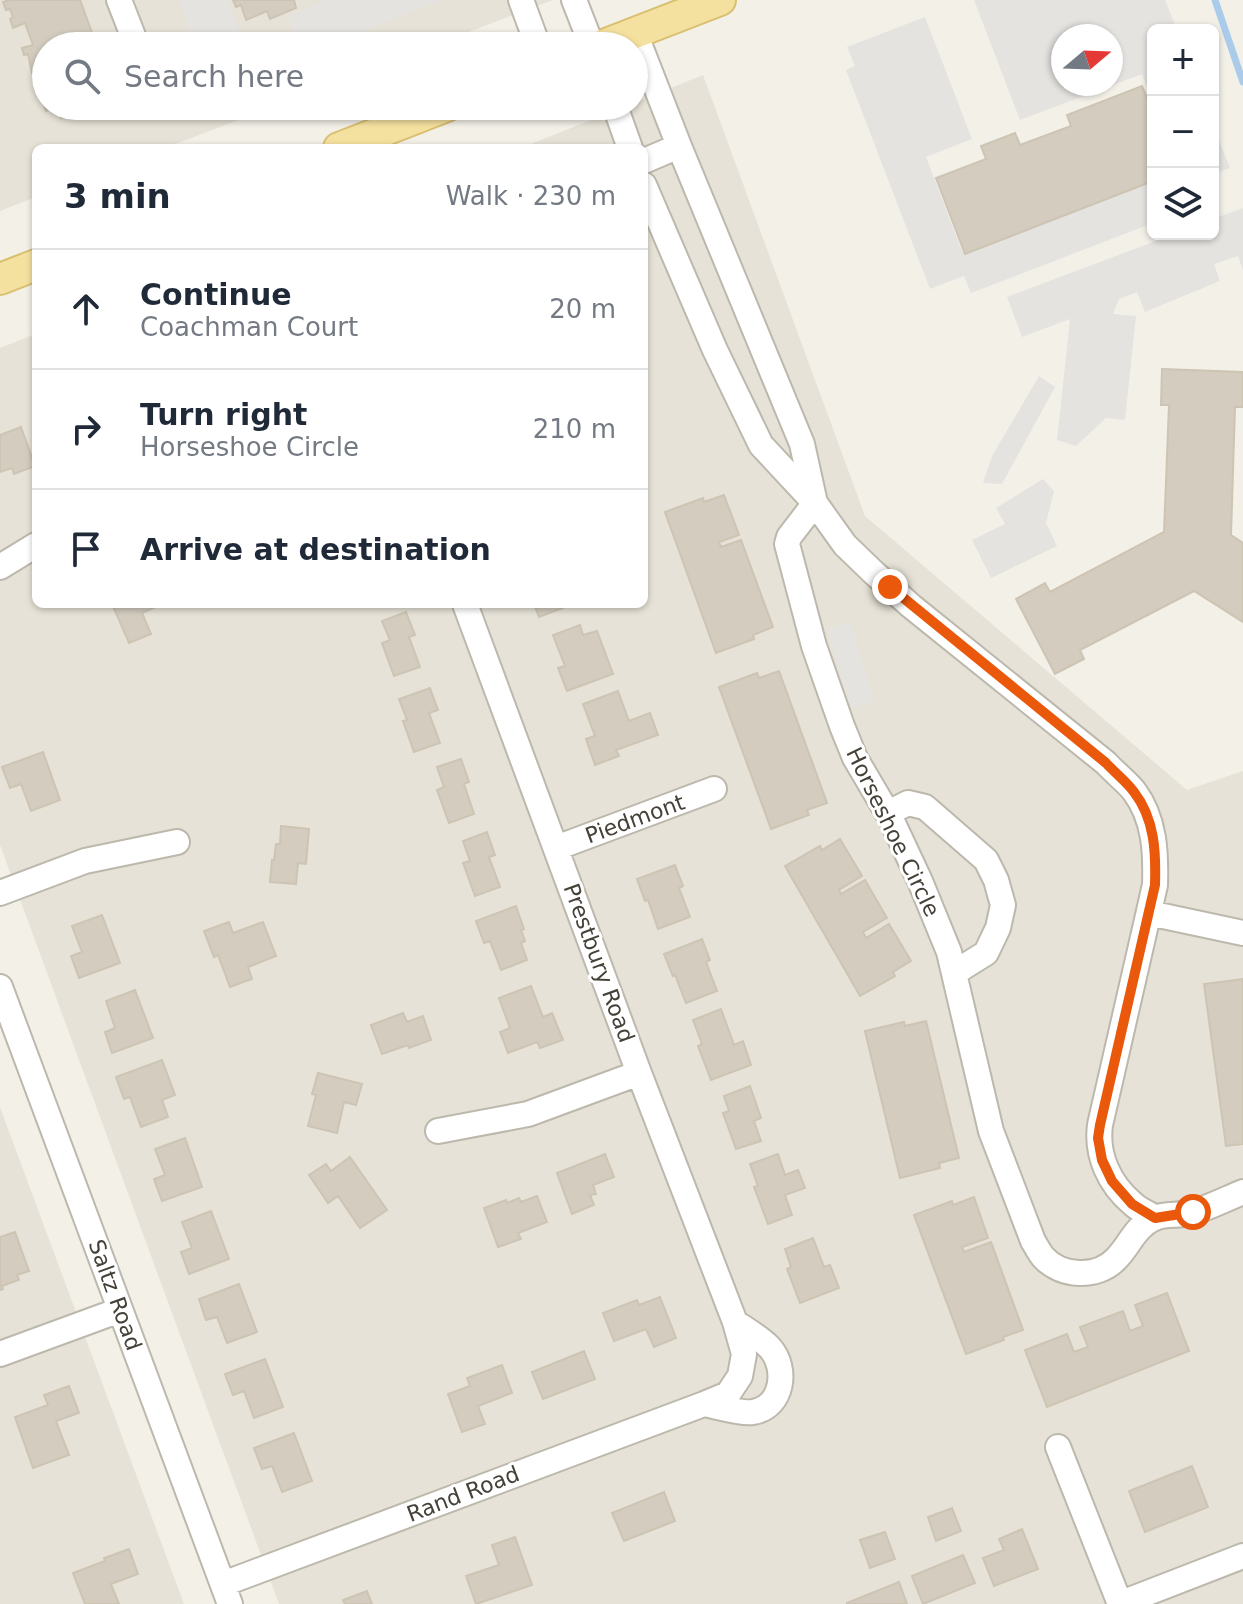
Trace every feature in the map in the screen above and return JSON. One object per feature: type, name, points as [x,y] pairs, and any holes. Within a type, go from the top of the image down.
[{"type":"main road","points":[[638,32],[720,0]]},
{"type":"main road","points":[[349,144],[411,120]]},
{"type":"main road","points":[[0,279],[32,267]]},
{"type":"street","points":[[119,0],[132,32]]},
{"type":"street","points":[[521,0],[533,32]]},
{"type":"street","points":[[574,0],[587,32]]},
{"type":"street","points":[[648,66],[802,444],[815,503]]},
{"type":"street","points":[[620,120],[629,144]]},
{"type":"street","points":[[648,159],[679,146]]},
{"type":"street","points":[[648,194],[722,365],[761,445],[815,503],[845,545],[873,572],[1106,763],[1135,792],[1149,820],[1156,850],[1155,885],[1100,1125],[1098,1138],[1102,1160],[1112,1181],[1132,1204],[1155,1218],[1193,1212],[1243,1192]]},
{"type":"street","points":[[722,365],[762,348]]},
{"type":"street","name":"Horseshoe Circle","points":[[815,503],[787,544],[814,646],[855,758],[888,813],[949,952],[991,1131],[1033,1241],[1052,1265],[1082,1273],[1098,1271],[1117,1259],[1138,1229],[1155,1218]]},
{"type":"street","points":[[0,567],[32,547]]},
{"type":"street","name":"Prestbury Road","points":[[466,608],[735,1322],[744,1354],[740,1376]]},
{"type":"street","name":"Piedmont","points":[[556,848],[714,789]]},
{"type":"street","points":[[888,813],[908,803],[925,807],[986,860],[996,880],[1003,905],[998,928],[986,953],[954,973]]},
{"type":"street","points":[[0,893],[85,861],[177,842]]},
{"type":"street","points":[[1149,913],[1243,933]]},
{"type":"street","name":"Saltz Road","points":[[0,987],[226,1594]]},
{"type":"street","points":[[438,1131],[528,1114],[639,1073]]},
{"type":"street","points":[[0,1354],[120,1310]]},
{"type":"street","points":[[704,1404],[752,1413],[767,1406],[777,1395],[782,1374],[771,1349],[735,1322]]},
{"type":"street","name":"Rand Road","points":[[226,1594],[728,1394],[740,1376]]},
{"type":"street","points":[[1058,1447],[1119,1604],[1243,1556]]},
{"type":"shaded area","points":[[0,0],[553,0],[469,32],[32,32],[32,120],[238,120],[175,144],[32,144],[32,199],[0,211]]},
{"type":"shaded area","points":[[179,0],[227,0],[240,32],[191,32]]},
{"type":"shaded area","points":[[325,0],[442,0],[359,32],[294,32],[288,16]]},
{"type":"shaded area","points":[[974,0],[1165,0],[1175,24],[1147,24],[1147,86],[1142,74],[1123,81],[1123,24],[1051,24],[1051,96],[1084,96],[1020,120]]},
{"type":"shaded area","points":[[925,17],[972,139],[926,157],[962,251],[1147,179],[1147,225],[971,293],[964,276],[930,289],[846,70],[855,66],[847,47]]},
{"type":"shaded area","points":[[703,75],[865,516],[1187,790],[1243,771],[1243,1604],[279,1604],[0,845],[0,348],[32,336],[32,608],[648,608],[648,144],[531,144],[591,120],[648,120],[648,97]]},
{"type":"shaded area","points":[[1219,140],[1230,168],[1219,172]]},
{"type":"shaded area","points":[[1243,208],[1243,271],[1238,256],[1214,264],[1220,281],[1145,312],[1137,292],[1119,299],[1113,314],[1136,316],[1125,420],[1106,418],[1076,446],[1057,440],[1070,319],[1022,337],[1007,297],[1158,240],[1219,240],[1219,217]]},
{"type":"shaded area","points":[[1039,376],[1055,387],[1002,484],[983,483],[992,456]]},
{"type":"shaded area","points":[[1043,479],[1054,491],[1046,523],[1057,546],[991,578],[972,540],[1005,524],[996,508]]},
{"type":"shaded area","points":[[850,622],[874,701],[851,708],[827,629]]},
{"type":"shaded area","points":[[0,1107],[184,1604],[0,1604]]},
{"type":"building","points":[[80,0],[92,32],[32,32],[32,42],[25,23],[13,28],[10,9],[6,10],[3,2]]},
{"type":"building","points":[[233,0],[294,0],[296,8],[270,19],[267,11],[246,20],[241,5],[236,7]]},
{"type":"building","points":[[32,45],[32,73],[28,54],[24,55],[22,48]]},
{"type":"building","points":[[1142,86],[1147,98],[1147,183],[965,254],[936,178],[986,159],[981,146],[1015,133],[1020,145],[1071,126],[1067,115],[1123,96]]},
{"type":"building","points":[[1162,369],[1243,372],[1243,407],[1235,407],[1231,535],[1243,543],[1243,622],[1194,591],[1080,650],[1084,659],[1055,674],[1016,599],[1045,583],[1050,592],[1164,532],[1169,405],[1161,405]]},
{"type":"building","points":[[21,427],[32,458],[32,467],[14,474],[12,468],[0,472],[0,435]]},
{"type":"building","points":[[724,495],[739,535],[719,542],[721,547],[741,540],[773,627],[753,635],[754,639],[716,653],[665,512],[703,498],[704,502]]},
{"type":"building","points":[[114,608],[153,608],[142,613],[151,634],[129,643]]},
{"type":"building","points":[[536,608],[563,608],[539,617]]},
{"type":"building","points":[[406,612],[415,635],[409,637],[420,667],[394,676],[382,643],[390,640],[382,621]]},
{"type":"building","points":[[580,625],[583,635],[597,631],[613,674],[567,691],[558,668],[565,666],[553,635]]},
{"type":"building","points":[[779,671],[827,803],[807,810],[809,815],[771,829],[719,687],[757,673],[759,678]]},
{"type":"building","points":[[430,688],[438,710],[429,713],[440,743],[414,752],[399,699]]},
{"type":"building","points":[[618,691],[629,721],[650,713],[658,735],[616,750],[619,756],[595,765],[586,739],[595,736],[583,704]]},
{"type":"building","points":[[43,752],[60,800],[31,811],[21,784],[10,788],[2,767]]},
{"type":"building","points":[[461,759],[469,782],[464,784],[474,814],[449,823],[437,790],[444,787],[437,767]]},
{"type":"building","points":[[281,826],[309,829],[306,864],[298,863],[296,884],[270,882],[276,844],[280,844]]},
{"type":"building","points":[[487,832],[495,855],[489,857],[500,887],[475,896],[463,863],[470,861],[463,841]]},
{"type":"building","points":[[840,839],[862,876],[839,890],[841,894],[865,880],[887,918],[863,932],[866,938],[889,924],[911,961],[893,972],[895,976],[860,996],[785,866],[820,846],[822,850]]},
{"type":"building","points":[[675,865],[683,886],[679,888],[690,917],[658,929],[637,879]]},
{"type":"building","points":[[516,906],[524,929],[521,930],[525,941],[521,943],[527,960],[501,970],[490,941],[484,943],[476,921]]},
{"type":"building","points":[[102,915],[120,963],[79,978],[71,956],[82,952],[72,926]]},
{"type":"building","points":[[229,922],[233,933],[263,922],[276,956],[248,967],[252,979],[230,987],[218,955],[214,957],[204,931]]},
{"type":"building","points":[[702,939],[710,960],[706,962],[717,991],[686,1003],[664,954]]},
{"type":"building","points":[[1243,979],[1243,1144],[1226,1146],[1204,984]]},
{"type":"building","points":[[531,986],[543,1017],[552,1013],[563,1040],[540,1048],[537,1042],[508,1053],[500,1032],[510,1028],[499,998]]},
{"type":"building","points":[[135,990],[153,1038],[112,1053],[105,1032],[115,1028],[106,1001]]},
{"type":"building","points":[[721,1009],[734,1045],[743,1041],[751,1065],[711,1080],[698,1046],[702,1044],[693,1020]]},
{"type":"building","points":[[403,1013],[407,1022],[423,1016],[431,1040],[382,1054],[371,1025]]},
{"type":"building","points":[[926,1021],[959,1158],[939,1163],[940,1168],[900,1178],[865,1031],[904,1022],[905,1026]]},
{"type":"building","points":[[162,1060],[175,1095],[162,1100],[168,1117],[141,1127],[130,1097],[124,1099],[116,1077]]},
{"type":"building","points":[[318,1073],[362,1084],[356,1105],[344,1102],[337,1133],[308,1126]]},
{"type":"building","points":[[750,1086],[761,1118],[754,1121],[761,1141],[736,1149],[723,1113],[729,1111],[724,1096]]},
{"type":"building","points":[[185,1138],[202,1187],[162,1201],[154,1179],[165,1175],[155,1149]]},
{"type":"building","points":[[605,1154],[614,1177],[593,1185],[596,1194],[590,1195],[594,1205],[572,1214],[557,1173]]},
{"type":"building","points":[[778,1154],[785,1175],[798,1170],[805,1188],[785,1195],[792,1215],[768,1224],[754,1187],[758,1186],[750,1164]]},
{"type":"building","points":[[350,1157],[387,1210],[360,1228],[338,1196],[328,1203],[309,1175],[326,1164],[331,1171]]},
{"type":"building","points":[[537,1196],[547,1222],[518,1233],[521,1239],[498,1247],[484,1208],[506,1200],[507,1203],[519,1198],[521,1202]]},
{"type":"building","points":[[974,1197],[988,1238],[962,1247],[964,1252],[991,1242],[1023,1330],[966,1354],[914,1215],[952,1201],[953,1205]]},
{"type":"building","points":[[211,1211],[229,1259],[189,1274],[181,1252],[192,1248],[182,1222]]},
{"type":"building","points":[[15,1232],[29,1271],[17,1275],[19,1280],[2,1286],[0,1290],[0,1237]]},
{"type":"building","points":[[813,1238],[824,1267],[830,1265],[839,1288],[800,1303],[787,1269],[791,1267],[785,1249]]},
{"type":"building","points":[[239,1284],[257,1332],[227,1343],[217,1317],[206,1320],[199,1299]]},
{"type":"building","points":[[1167,1293],[1189,1351],[1047,1407],[1025,1350],[1067,1334],[1074,1352],[1088,1347],[1080,1327],[1123,1311],[1130,1331],[1143,1326],[1135,1305]]},
{"type":"building","points":[[660,1297],[676,1338],[654,1347],[646,1329],[614,1341],[603,1313],[637,1300],[639,1305]]},
{"type":"building","points":[[584,1351],[595,1379],[543,1399],[532,1372]]},
{"type":"building","points":[[265,1359],[283,1407],[254,1418],[244,1391],[233,1395],[225,1374]]},
{"type":"building","points":[[502,1365],[512,1393],[478,1406],[485,1424],[462,1432],[448,1394],[470,1386],[467,1378]]},
{"type":"building","points":[[69,1386],[79,1413],[56,1421],[69,1455],[33,1468],[15,1417],[48,1405],[44,1395]]},
{"type":"building","points":[[294,1433],[312,1481],[282,1492],[272,1466],[262,1469],[254,1448]]},
{"type":"building","points":[[1192,1466],[1208,1507],[1145,1532],[1129,1491]]},
{"type":"building","points":[[664,1492],[675,1521],[624,1541],[612,1513]]},
{"type":"building","points":[[952,1508],[961,1531],[936,1541],[928,1517]]},
{"type":"building","points":[[1022,1529],[1038,1569],[994,1586],[983,1558],[1004,1550],[999,1539]]},
{"type":"building","points":[[885,1532],[895,1559],[870,1568],[860,1540]]},
{"type":"building","points":[[515,1537],[532,1585],[476,1604],[466,1576],[499,1565],[492,1545]]},
{"type":"building","points":[[129,1549],[138,1574],[111,1584],[119,1604],[85,1604],[73,1573]]},
{"type":"building","points":[[963,1555],[975,1583],[923,1604],[912,1576]]},
{"type":"building","points":[[899,1582],[907,1604],[847,1604],[847,1603]]},
{"type":"building","points":[[367,1591],[372,1604],[345,1604],[343,1600]]},
{"type":"waterway","points":[[1215,0],[1243,82]]},
{"type":"route","points":[[890,587],[1106,763],[1135,792],[1149,820],[1156,850],[1155,885],[1098,1138],[1102,1160],[1112,1181],[1132,1204],[1155,1218],[1193,1212]]}]
